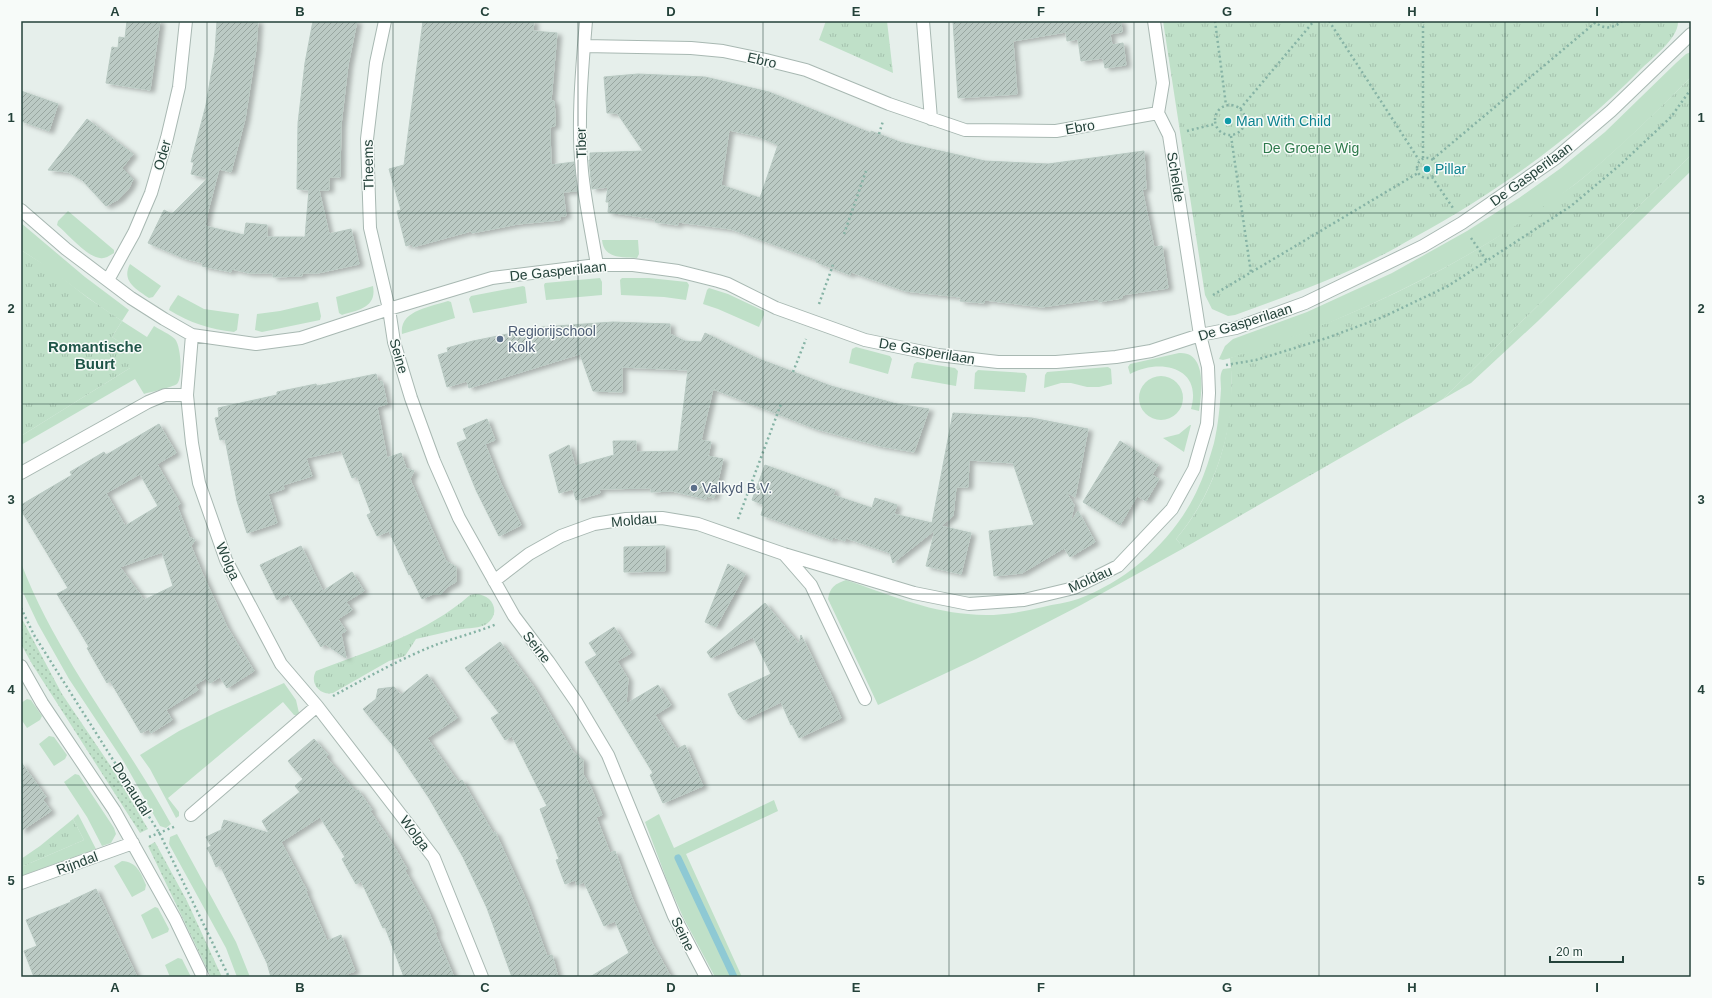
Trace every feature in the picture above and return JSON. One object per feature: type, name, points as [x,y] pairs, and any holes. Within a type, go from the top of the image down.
[{"type":"street","name":"Oder","points":[[108,280],[134,233],[151,193],[167,138],[179,87],[186,21]]},
{"type":"street","name":"Theems","points":[[386,21],[376,63],[367,138],[370,228],[389,308]]},
{"type":"street","name":"Tiber","points":[[586,21],[581,93],[582,164],[597,265]]},
{"type":"street","points":[[923,21],[931,119]]},
{"type":"street","points":[[1154,21],[1163,83],[1158,113]]},
{"type":"street","name":"De Gasperilaan","points":[[21,210],[66,249],[108,280],[164,319],[192,335],[256,344],[301,338],[389,308],[492,278],[597,265],[633,265],[678,271],[728,284],[776,308],[865,340],[938,355],[998,362],[1056,362],[1116,356],[1151,351],[1200,336],[1236,328],[1305,303],[1423,246],[1462,224],[1556,158],[1611,112],[1691,34]]},
{"type":"street","name":"Ebro","points":[[584,46],[691,48],[738,54],[806,70],[888,104],[966,130],[1056,131],[1158,113]]},
{"type":"street","name":"Schelde","points":[[1158,113],[1169,135],[1200,336]]},
{"type":"street","name":"Seine","points":[[389,308],[394,342],[434,461],[459,518],[514,616],[577,703],[608,755],[674,916],[706,977]]},
{"type":"street","name":"Wolga","points":[[192,335],[187,395],[192,443],[200,483],[226,560],[281,664],[317,706],[434,858],[482,977]]},
{"type":"street","name":"Moldau","points":[[494,582],[529,554],[561,536],[594,524],[626,519],[662,518],[698,524],[784,554],[914,593],[969,604],[1024,600],[1074,588],[1118,566],[1172,509],[1194,469],[1207,424],[1208,367],[1200,336]]},
{"type":"street","points":[[21,473],[148,402],[165,395],[187,395]]},
{"type":"street","name":"Moldau","points":[[784,554],[811,585],[865,699]]},
{"type":"street","name":"Donaudal","points":[[21,666],[42,703],[114,810],[175,919],[203,977]]},
{"type":"street","points":[[191,815],[317,706]]},
{"type":"street","name":"Rijndal","points":[[21,883],[133,843]]},
{"type":"path","points":[[1215,21],[1226,105]]},
{"type":"path","points":[[1240,109],[1314,21]]},
{"type":"path","points":[[1329,21],[1419,160]]},
{"type":"path","points":[[1423,21],[1423,158]]},
{"type":"path","points":[[1432,177],[1422,178],[1418,173],[1416,166],[1419,160],[1423,158],[1433,159],[1595,22],[1606,28],[1612,27],[1622,21]]},
{"type":"path","points":[[1208,367],[1256,360],[1334,336],[1383,317],[1448,286],[1570,206],[1621,164],[1671,117],[1691,89]]},
{"type":"path","points":[[1226,105],[1231,105],[1240,109],[1245,117],[1243,127],[1240,132],[1231,136],[1221,133],[1215,124],[1216,114],[1226,105]]},
{"type":"path","points":[[1169,135],[1215,124]]},
{"type":"path","points":[[1231,136],[1251,273]]},
{"type":"path","points":[[1432,177],[1437,168],[1433,159]]},
{"type":"path","points":[[844,234],[866,171]]},
{"type":"path","points":[[1196,306],[1418,173]]},
{"type":"path","points":[[1432,177],[1486,261]]},
{"type":"path","points":[[733,535],[781,404]]},
{"type":"path","name":"Donaudal","points":[[21,608],[34,635],[160,834],[229,977]]},
{"type":"path","points":[[317,706],[359,682],[438,644],[475,633],[514,616]]},
{"type":"path","points":[[133,843],[160,834],[177,826],[191,815]]},
{"type":"green space","points":[[826,21],[887,21],[893,73],[819,40]]},
{"type":"green space","name":"De Groene Wig","points":[[1163,21],[1678,21],[1677,27],[1670,41],[1615,95],[1561,141],[1504,183],[1444,221],[1376,258],[1304,290],[1235,315],[1228,316],[1212,309],[1205,295]]},
{"type":"green space","points":[[1691,52],[1691,77],[1665,103],[1625,142],[1583,178],[1560,196],[1509,230],[1430,276],[1357,311],[1282,342],[1223,360],[1219,359],[1225,346],[1233,339],[1307,312],[1392,273],[1467,231],[1519,198],[1561,168],[1605,132],[1676,63],[1686,54]]},
{"type":"green space","points":[[1691,77],[1691,155],[1443,399],[1184,548],[1176,539],[1191,520],[1203,499],[1221,454],[1227,430],[1231,382],[1230,358],[1312,329],[1353,312],[1432,275],[1470,254],[1507,231],[1583,178],[1638,129]]},
{"type":"green space","points":[[1691,155],[1691,171],[1538,321],[1471,383],[1443,399]]},
{"type":"green space","points":[[68,211],[114,250],[114,253],[105,258],[95,257],[77,244],[57,225],[58,221]]},
{"type":"green space","points":[[21,223],[85,277],[129,310],[122,321],[21,250]]},
{"type":"green space","points":[[602,240],[638,240],[639,254],[637,258],[615,256],[606,251]]},
{"type":"green space","points":[[21,250],[51,269],[88,298],[122,321],[112,337],[125,346],[129,352],[130,368],[21,436]]},
{"type":"green space","points":[[130,264],[161,286],[153,297],[149,298],[131,284],[127,275]]},
{"type":"green space","points":[[600,278],[602,282],[602,295],[546,300],[545,283]]},
{"type":"green space","points":[[622,278],[649,278],[687,282],[689,285],[686,300],[664,297],[621,295],[620,280]]},
{"type":"green space","points":[[373,286],[372,299],[369,304],[365,307],[342,315],[339,313],[336,297]]},
{"type":"green space","points":[[523,286],[525,287],[527,303],[473,313],[469,299],[471,296]]},
{"type":"green space","points":[[709,288],[728,294],[764,311],[759,327],[703,304]]},
{"type":"green space","points":[[178,295],[204,309],[239,314],[237,330],[234,332],[208,327],[192,322],[169,310]]},
{"type":"green space","points":[[448,301],[451,302],[455,318],[402,334],[402,326],[411,315],[425,308]]},
{"type":"green space","points":[[318,302],[321,316],[320,320],[262,332],[255,330],[257,314],[280,311]]},
{"type":"green space","points":[[122,321],[147,337],[154,326],[175,339],[179,348],[181,369],[177,384],[144,394],[135,379],[21,445],[21,436],[130,368],[127,347],[112,337]]},
{"type":"green space","points":[[856,347],[890,356],[892,359],[888,374],[849,363],[852,349]]},
{"type":"green space","points":[[1179,353],[1188,354],[1198,365],[1201,374],[1199,411],[1191,409],[1193,395],[1191,384],[1185,375],[1176,370],[1166,367],[1154,367],[1142,369],[1130,374],[1128,367],[1130,364]]},
{"type":"green space","points":[[917,362],[955,368],[958,371],[956,386],[911,378],[914,364]]},
{"type":"green space","points":[[1108,367],[1111,369],[1112,384],[1099,387],[1087,387],[1071,383],[1061,383],[1044,388],[1045,375],[1047,372]]},
{"type":"green space","points":[[1231,368],[1232,399],[1226,436],[1215,473],[1207,491],[1188,524],[1176,539],[1184,548],[1081,605],[976,659],[878,705],[828,599],[834,586],[846,580],[906,601],[952,612],[977,615],[1015,613],[1078,599],[1097,591],[1116,580],[1150,554],[1165,539],[1190,505],[1203,476],[1214,443],[1217,430],[1221,374],[1223,369]]},
{"type":"green space","points":[[978,370],[1025,373],[1027,376],[1025,392],[974,389],[975,373]]},
{"type":"green space","points":[[1161,376],[1173,380],[1179,386],[1183,398],[1179,410],[1173,416],[1161,420],[1149,416],[1143,410],[1139,398],[1143,386],[1149,380]]},
{"type":"green space","points":[[1190,425],[1184,452],[1163,438],[1179,434]]},
{"type":"green space","points":[[21,563],[53,632],[171,824],[166,828],[160,826],[124,762],[69,679],[38,624],[21,588]]},
{"type":"green space","points":[[475,594],[487,597],[494,606],[493,616],[485,625],[416,639],[405,656],[389,661],[333,693],[324,693],[317,688],[314,680],[316,671],[397,640],[435,620],[470,595]]},
{"type":"green space","points":[[21,617],[62,694],[112,768],[148,829],[140,833],[32,664],[21,644]]},
{"type":"green space","points":[[284,683],[296,700],[299,713],[298,715],[294,715],[283,702],[168,798],[179,812],[179,816],[176,818],[150,769],[140,755],[179,731],[217,712]]},
{"type":"green space","points":[[27,699],[31,700],[42,716],[40,720],[27,728],[21,719],[21,703]]},
{"type":"green space","points":[[49,736],[54,737],[67,755],[65,759],[54,766],[39,744]]},
{"type":"green space","points":[[75,774],[79,775],[114,828],[116,834],[111,843],[102,846],[87,817],[64,782]]},
{"type":"green space","points":[[774,800],[778,811],[686,854],[742,977],[715,977],[683,917],[668,883],[645,822],[659,814],[674,848]]},
{"type":"green space","points":[[78,814],[96,849],[21,876],[21,867],[84,840],[73,819]]},
{"type":"green space","points":[[73,819],[84,840],[21,867],[21,859],[40,846]]},
{"type":"green space","points":[[177,834],[236,942],[250,977],[237,977],[226,948],[169,844],[170,837]]},
{"type":"green space","points":[[155,842],[187,901],[222,977],[211,977],[148,846]]},
{"type":"green space","points":[[122,861],[131,863],[138,869],[146,885],[145,890],[132,897],[114,866]]},
{"type":"green space","points":[[155,907],[158,908],[169,929],[168,932],[152,939],[141,915]]},
{"type":"green space","points":[[178,958],[182,959],[191,977],[170,977],[165,965]]},
{"type":"building","points":[[127,21],[160,21],[150,90],[106,83],[112,47],[118,48],[119,37],[125,38]]},
{"type":"building","points":[[217,21],[258,21],[256,49],[245,119],[231,172],[219,169],[205,226],[244,235],[246,223],[267,225],[267,237],[305,237],[309,190],[297,189],[298,123],[305,63],[313,21],[357,21],[348,65],[341,125],[340,177],[329,177],[329,190],[319,190],[329,234],[351,229],[359,264],[318,273],[302,273],[302,276],[273,277],[273,273],[249,273],[232,269],[231,272],[202,266],[203,263],[183,258],[148,243],[164,210],[172,214],[208,178],[191,174],[194,162],[191,162],[206,105],[215,52]]},
{"type":"building","points":[[423,21],[534,21],[533,31],[557,33],[551,101],[554,101],[555,126],[550,127],[551,165],[574,162],[577,191],[563,192],[566,216],[560,216],[560,220],[518,224],[472,233],[471,231],[413,247],[412,244],[406,246],[397,211],[401,210],[389,169],[404,165]]},
{"type":"building","points":[[953,21],[1121,21],[1122,32],[1110,34],[1112,45],[1123,43],[1126,65],[1105,68],[1103,58],[1081,61],[1078,39],[1067,41],[1066,32],[1013,41],[1017,94],[958,98]]},
{"type":"building","points":[[638,74],[705,77],[769,92],[871,133],[871,131],[900,142],[985,161],[1048,164],[1144,151],[1146,189],[1142,189],[1154,247],[1162,246],[1168,288],[1122,295],[1122,298],[1099,302],[1098,299],[1042,307],[985,300],[984,303],[960,301],[961,297],[905,291],[851,272],[850,275],[816,262],[816,260],[731,229],[678,222],[678,225],[655,222],[655,219],[608,212],[609,202],[606,202],[608,187],[592,189],[589,160],[590,153],[643,151],[617,113],[607,113],[604,77]],"holes":[[[729,130],[757,136],[778,145],[760,198],[721,185]]]},
{"type":"building","points":[[21,91],[58,104],[49,131],[21,121]]},
{"type":"building","points":[[87,119],[133,154],[122,168],[133,179],[129,188],[119,199],[106,206],[82,180],[68,172],[48,170]]},
{"type":"building","points":[[613,322],[670,324],[670,334],[685,341],[701,342],[705,333],[759,359],[831,386],[897,404],[929,409],[914,452],[880,446],[816,429],[713,389],[701,440],[711,442],[708,456],[723,459],[714,498],[706,496],[706,499],[672,491],[651,492],[651,488],[599,489],[600,493],[576,500],[573,489],[559,493],[549,455],[569,445],[575,466],[614,455],[613,441],[636,441],[636,452],[678,451],[688,370],[622,367],[622,392],[593,391],[580,354],[469,388],[467,381],[447,387],[438,355],[448,352],[447,348],[473,341],[542,327]]},
{"type":"building","points":[[376,374],[378,382],[382,381],[387,404],[377,407],[387,458],[401,453],[406,468],[414,471],[410,479],[428,521],[446,561],[456,567],[456,582],[447,587],[441,594],[433,594],[422,599],[410,574],[409,575],[389,531],[377,536],[367,515],[371,513],[357,476],[352,478],[341,450],[306,458],[312,476],[283,485],[284,489],[268,494],[277,523],[247,533],[237,501],[225,439],[220,440],[215,418],[219,417],[218,408],[277,395],[277,392],[316,384],[317,386]]},
{"type":"building","points":[[953,413],[1032,418],[1088,429],[1075,497],[1066,492],[1074,505],[1070,524],[1078,511],[1095,542],[1070,557],[1064,548],[1022,573],[994,576],[989,531],[1034,525],[1013,463],[969,460],[968,487],[956,487],[953,516],[941,526],[971,533],[961,574],[926,566],[935,530],[893,563],[890,553],[846,538],[845,541],[833,537],[832,540],[761,515],[764,505],[752,500],[765,465],[835,490],[833,495],[872,508],[875,498],[897,505],[894,514],[932,523]]},
{"type":"building","points":[[487,419],[495,440],[485,444],[501,484],[521,525],[499,536],[476,490],[457,443],[467,439],[463,429]]},
{"type":"building","points":[[159,424],[176,453],[157,464],[180,504],[177,506],[189,537],[195,540],[191,546],[227,627],[254,671],[227,688],[220,677],[210,683],[206,678],[195,685],[198,690],[166,710],[172,720],[151,733],[149,729],[141,733],[110,681],[107,683],[87,648],[89,647],[57,594],[68,588],[21,510],[21,505],[72,475],[70,472],[104,452],[106,455]],"holes":[[[140,474],[158,506],[125,526],[106,493]],[[162,552],[173,586],[144,600],[120,567]]]},
{"type":"building","points":[[1120,441],[1158,465],[1152,475],[1159,479],[1146,501],[1137,496],[1120,525],[1083,502]]},
{"type":"building","points":[[301,546],[323,591],[352,572],[364,591],[346,602],[352,610],[338,619],[346,631],[341,634],[346,658],[325,644],[321,647],[288,594],[277,600],[260,565]]},
{"type":"building","points":[[665,546],[665,571],[624,572],[624,547]]},
{"type":"building","points":[[728,564],[745,574],[716,627],[705,622]]},
{"type":"building","points":[[765,603],[799,644],[801,635],[829,690],[841,718],[799,738],[792,724],[791,725],[781,702],[744,720],[738,714],[728,694],[771,674],[753,637],[711,658],[707,652]]},
{"type":"building","points":[[614,627],[631,653],[617,661],[628,679],[626,704],[658,685],[671,705],[655,715],[677,749],[685,745],[703,786],[663,803],[650,775],[653,773],[585,662],[597,655],[589,643]]},
{"type":"building","points":[[500,642],[533,686],[573,752],[583,760],[583,774],[591,788],[602,815],[596,817],[610,853],[615,851],[632,898],[652,943],[671,977],[590,977],[629,953],[615,921],[604,926],[584,882],[577,885],[575,880],[565,884],[556,860],[559,859],[540,809],[547,806],[512,736],[505,740],[491,718],[499,713],[465,668]]},
{"type":"building","points":[[427,674],[457,718],[427,738],[458,782],[462,780],[493,833],[495,832],[527,902],[547,956],[552,955],[558,977],[512,977],[487,908],[463,857],[429,798],[396,749],[363,709],[376,699],[378,689],[394,687],[401,695]]},
{"type":"building","points":[[314,739],[328,755],[326,757],[349,784],[356,791],[358,790],[393,845],[407,869],[405,871],[429,913],[437,932],[435,933],[454,977],[404,977],[385,927],[383,928],[361,881],[356,884],[342,859],[345,857],[320,817],[281,842],[307,891],[306,892],[327,941],[341,935],[355,971],[341,977],[271,977],[267,963],[220,865],[216,867],[207,848],[211,846],[206,837],[221,830],[224,820],[269,833],[262,821],[300,792],[295,786],[303,779],[288,761]]},
{"type":"building","points":[[21,762],[46,797],[43,800],[51,811],[21,831]]},
{"type":"building","points":[[96,889],[137,977],[34,977],[24,951],[37,946],[26,920],[71,902],[70,901]]},
{"type":"waterway","points":[[678,858],[734,977]]},
{"type":"place","name":"Man With Child","points":[[1228,121]]},
{"type":"place","name":"Pillar","points":[[1427,169]]},
{"type":"place","name":"Regiorijschool Kolk","points":[[500,339]]},
{"type":"place","name":"Valkyd B.V.","points":[[694,488]]},
{"type":"district","name":"Romantische Buurt","points":[[95,356]]}]
